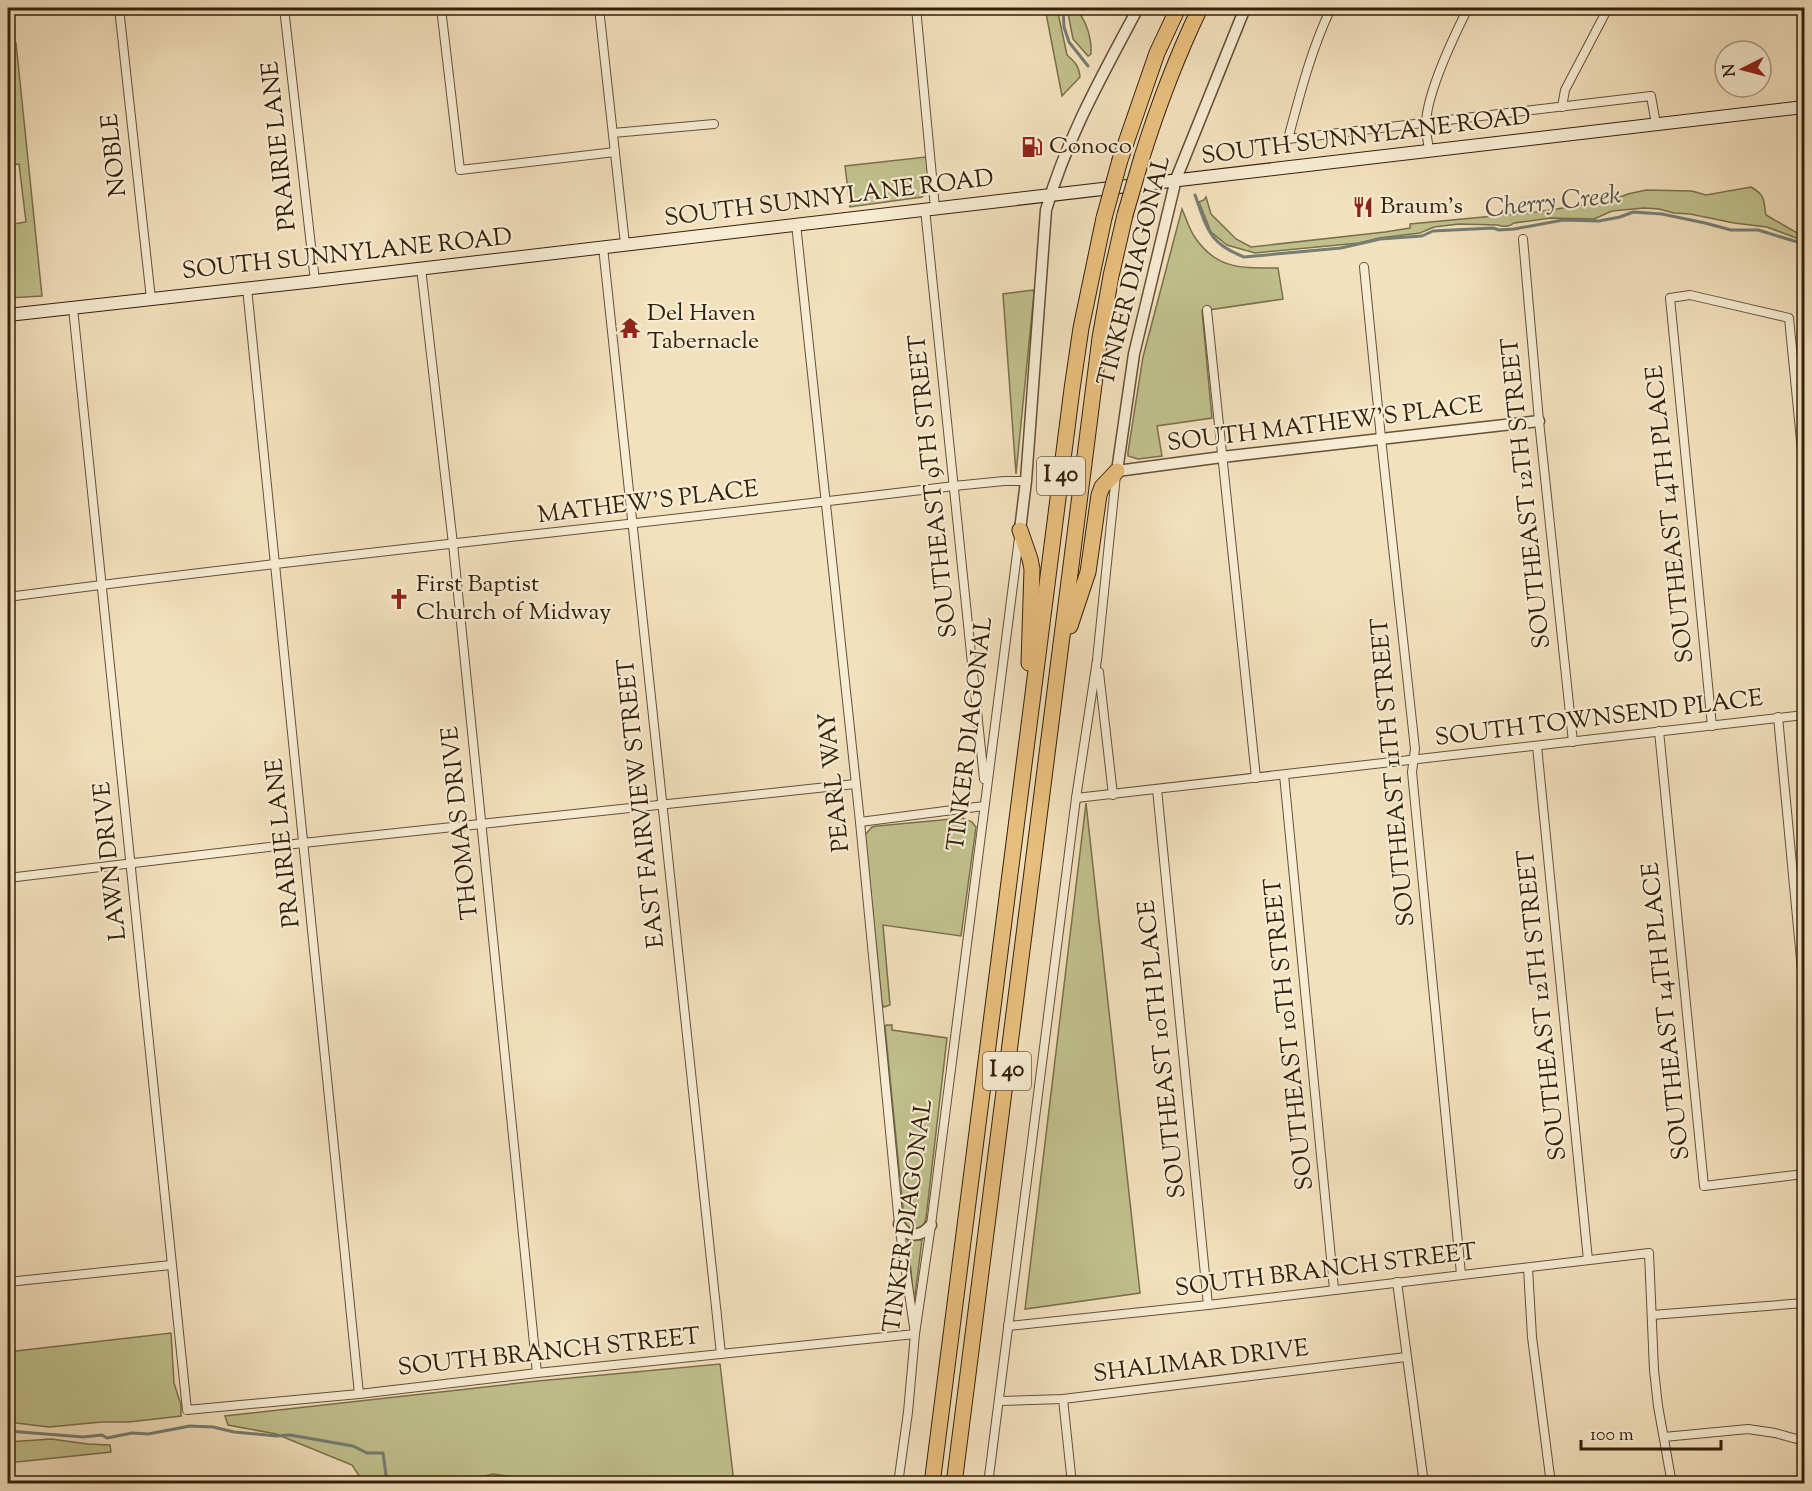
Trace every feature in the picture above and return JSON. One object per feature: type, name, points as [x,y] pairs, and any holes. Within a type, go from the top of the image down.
[{"type":"highway","name":"TINKER DIAGONAL","points":[[932,1484],[1081,328],[1104,218],[1120,160],[1157,53],[1178,8]]},
{"type":"highway","name":"TINKER DIAGONAL","points":[[954,1484],[1100,338],[1125,215],[1151,127],[1177,58],[1200,8]]},
{"type":"highway","points":[[1059,658],[1088,572],[1099,495],[1102,487],[1117,471]]},
{"type":"highway","points":[[1020,530],[1032,569],[1028,735]]},
{"type":"main road","name":"SOUTH SUNNYLANE ROAD","points":[[8,315],[1804,107]]},
{"type":"street","name":"NOBLE","points":[[119,8],[151,298]]},
{"type":"street","name":"PRAIRIE LANE","points":[[284,8],[315,281]]},
{"type":"street","points":[[441,8],[460,170],[615,152]]},
{"type":"street","points":[[599,8],[625,244]]},
{"type":"street","name":"SOUTHEAST 9TH STREET","points":[[916,8],[930,209],[954,486],[985,794]]},
{"type":"street","name":"TINKER DIAGONAL","points":[[898,1484],[908,1412],[915,1334],[931,1225],[1026,481],[1046,210],[1054,179],[1084,108],[1138,8]]},
{"type":"street","name":"TINKER DIAGONAL","points":[[988,1484],[1076,798],[1097,660],[1117,471],[1136,344],[1176,179],[1245,8]]},
{"type":"street","name":"SOUTH SUNNYLANE ROAD","points":[[1331,8],[1319,33],[1306,71],[1288,139],[1651,96],[1656,124]]},
{"type":"street","points":[[1429,150],[1426,123],[1431,99],[1468,8]]},
{"type":"street","points":[[1562,107],[1565,90],[1608,8]]},
{"type":"street","points":[[613,134],[714,124]]},
{"type":"street","name":"PEARL WAY","points":[[796,224],[860,822],[898,1224],[915,1334]]},
{"type":"street","name":"SOUTHEAST 12TH STREET","points":[[1522,239],[1573,742]]},
{"type":"street","name":"EAST FAIRVIEW STREET","points":[[603,247],[721,1354]]},
{"type":"street","name":"SOUTHEAST 11TH STREET","points":[[1364,267],[1415,749],[1412,772],[1461,1274]]},
{"type":"street","name":"THOMAS DRIVE","points":[[421,268],[453,544],[537,1373]]},
{"type":"street","name":"PRAIRIE LANE","points":[[247,288],[359,1394]]},
{"type":"street","name":"SOUTHEAST 14TH PLACE","points":[[1712,726],[1670,298],[1690,295],[1790,318],[1804,471]]},
{"type":"street","name":"LAWN DRIVE","points":[[73,308],[187,1410]]},
{"type":"street","points":[[1208,310],[1256,778]]},
{"type":"street","name":"SOUTH MATHEW'S PLACE","points":[[1117,471],[1539,421]]},
{"type":"street","name":"MATHEW'S PLACE","points":[[275,563],[954,486],[1026,481]]},
{"type":"street","points":[[8,597],[275,563]]},
{"type":"street","points":[[1097,660],[1113,795]]},
{"type":"street","name":"SOUTH TOWNSEND PLACE","points":[[1076,798],[1804,714]]},
{"type":"street","points":[[1778,717],[1804,991]]},
{"type":"street","name":"SOUTHEAST 14TH PLACE","points":[[1659,731],[1704,1186],[1804,1174]]},
{"type":"street","name":"SOUTHEAST 12TH STREET","points":[[1537,746],[1588,1260]]},
{"type":"street","name":"SOUTHEAST 10TH STREET","points":[[1284,775],[1334,1289]]},
{"type":"street","points":[[8,878],[481,823],[662,806],[855,784]]},
{"type":"street","name":"SOUTHEAST 10TH PLACE","points":[[1157,789],[1208,1305]]},
{"type":"street","points":[[860,822],[984,806]]},
{"type":"street","points":[[898,1224],[904,1232],[915,1235],[931,1225]]},
{"type":"street","name":"SOUTH BRANCH STREET","points":[[1008,1326],[1649,1253],[1652,1315]]},
{"type":"street","points":[[8,1282],[171,1265]]},
{"type":"street","points":[[1527,1268],[1532,1338],[1551,1484]]},
{"type":"street","points":[[1397,1282],[1424,1484]]},
{"type":"street","points":[[1672,1484],[1658,1406],[1652,1315],[1804,1303]]},
{"type":"street","name":"SOUTH BRANCH STREET","points":[[187,1410],[359,1394],[915,1334]]},
{"type":"street","name":"SHALIMAR DRIVE","points":[[999,1401],[1063,1399],[1406,1357]]},
{"type":"street","points":[[1063,1399],[1072,1484]]},
{"type":"street","points":[[1664,1437],[1748,1430],[1775,1433],[1804,1441]]},
{"type":"green space","points":[[1045,8],[1057,8],[1067,55],[1076,64],[1080,77],[1062,96]]},
{"type":"green space","points":[[1067,8],[1075,8],[1085,23],[1091,48],[1091,54],[1088,56],[1073,39]]},
{"type":"green space","points":[[16,43],[42,296],[8,298],[8,225],[26,222],[19,164],[8,165],[8,44]]},
{"type":"green space","points":[[926,157],[928,183],[922,197],[850,207],[845,166]]},
{"type":"green space","points":[[1751,187],[1762,196],[1766,215],[1804,237],[1804,241],[1767,227],[1644,208],[1612,211],[1594,219],[1551,218],[1506,226],[1459,224],[1359,243],[1255,253],[1227,245],[1211,232],[1199,202],[1206,197],[1211,214],[1236,239],[1251,247],[1385,232],[1410,228],[1410,224],[1536,212],[1610,201],[1646,190],[1692,191],[1706,195]]},
{"type":"green space","points":[[1182,209],[1194,236],[1211,255],[1231,265],[1241,267],[1278,268],[1283,299],[1202,311],[1212,418],[1157,426],[1162,456],[1138,459],[1128,456],[1128,452],[1143,357]]},
{"type":"green space","points":[[1033,290],[1034,293],[1016,474],[1003,294]]},
{"type":"green space","points":[[1086,803],[1140,1293],[1025,1309]]},
{"type":"green space","points":[[963,818],[972,822],[976,827],[961,936],[883,925],[890,1005],[884,1007],[865,835],[872,827],[877,826]]},
{"type":"green space","points":[[886,1025],[892,1025],[892,1030],[947,1038],[926,1218],[924,1225],[916,1229],[907,1227],[904,1218]]},
{"type":"green space","points":[[908,1240],[922,1240],[914,1303]]},
{"type":"green space","points":[[171,1333],[174,1383],[181,1405],[181,1416],[49,1427],[8,1422],[8,1352]]},
{"type":"green space","points":[[720,1364],[734,1483],[564,1484],[493,1474],[456,1483],[364,1483],[352,1465],[276,1434],[228,1425],[225,1416],[538,1381]]},
{"type":"green space","points":[[51,1439],[110,1445],[111,1452],[8,1463],[8,1442]]},
{"type":"waterway","name":"Cherry Creek","points":[[1063,8],[1064,27],[1069,42],[1088,66]]},
{"type":"waterway","name":"Cherry Creek","points":[[1195,195],[1210,233],[1223,246],[1244,257],[1341,248],[1380,239],[1422,236],[1433,231],[1514,229],[1563,220],[1599,221],[1633,212],[1662,214],[1731,230],[1758,230],[1804,244]]},
{"type":"waterway","points":[[8,1431],[83,1437],[102,1435],[107,1438],[132,1433],[148,1434],[190,1426],[277,1436],[290,1435],[353,1446],[367,1453],[383,1453],[389,1484]]},
{"type":"waterway","points":[[478,1484],[500,1481],[522,1484]]},
{"type":"place","name":"Conoco","points":[[1032,147]]},
{"type":"place","name":"Braum's","points":[[1363,207]]},
{"type":"place","name":"Del Haven Tabernacle","points":[[630,328]]},
{"type":"place","name":"First Baptist Church of Midway","points":[[399,599]]}]
